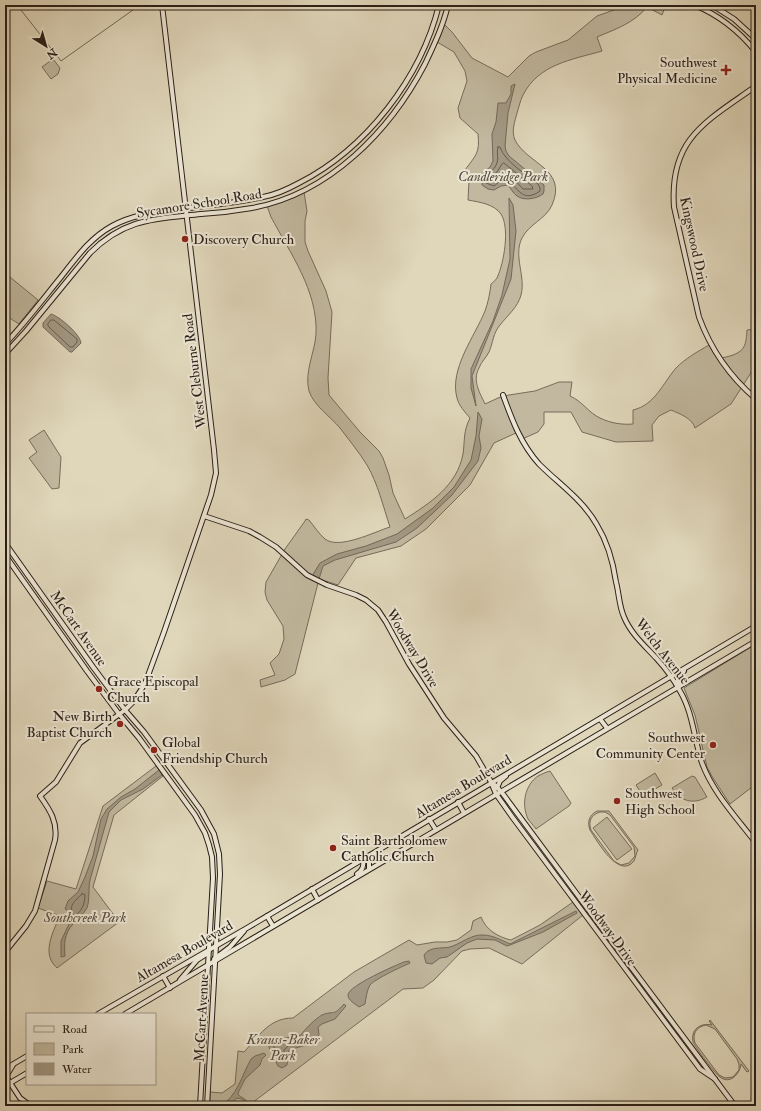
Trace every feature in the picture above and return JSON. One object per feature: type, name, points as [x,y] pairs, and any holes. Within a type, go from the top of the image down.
[{"type":"main road","name":"West Cleburne Road","points":[[5,952],[26,926],[35,911],[55,840],[56,828],[54,820],[40,796],[56,782],[80,744],[125,710],[137,697],[146,681],[204,516],[216,473],[162,5]]},
{"type":"main road","name":"Sycamore School Road","points":[[5,354],[98,244],[117,231],[143,221],[252,208],[298,193],[336,170],[366,144],[391,118],[420,73],[436,41],[448,5]]},
{"type":"main road","points":[[694,5],[716,15],[736,30],[756,52]]},
{"type":"main road","points":[[712,5],[734,19],[756,39]]},
{"type":"main road","name":"Sycamore School Road","points":[[5,344],[73,261],[105,230],[119,223],[146,214],[270,196],[313,176],[336,159],[373,125],[393,101],[421,55],[439,6]]},
{"type":"main road","points":[[439,6],[447,10]]},
{"type":"main road","points":[[744,39],[750,32]]},
{"type":"main road","name":"Kingswood Drive","points":[[756,86],[708,120],[692,135],[677,163],[673,192],[675,212],[699,317],[703,328],[716,356],[728,372],[756,399]]},
{"type":"main road","points":[[73,261],[79,266]]},
{"type":"main road","points":[[9,340],[14,345]]},
{"type":"main road","name":"Welch Avenue","points":[[503,395],[514,425],[528,451],[540,465],[574,495],[597,524],[608,546],[613,563],[620,604],[627,623],[634,635],[659,661],[678,686],[685,699],[702,761],[709,778],[713,786],[756,843]]},
{"type":"main road","name":"Woodway Drive","points":[[204,516],[249,531],[276,547],[307,575],[316,581],[356,595],[378,610],[448,724],[476,756],[494,785],[501,791],[600,927],[735,1106]]},
{"type":"main road","name":"McCart Avenue","points":[[5,543],[93,667],[125,710],[150,740],[201,810],[214,834],[219,854],[220,868],[207,1106]]},
{"type":"main road","name":"McCart Avenue","points":[[5,555],[87,671],[119,714],[144,744],[195,815],[205,833],[212,857],[213,878],[200,1106]]},
{"type":"main road","name":"Altamesa Boulevard","points":[[100,1013],[209,951],[458,802],[494,785],[516,767],[756,626]]},
{"type":"main road","name":"Altamesa Boulevard","points":[[127,1013],[177,984],[215,959],[318,900],[756,641]]},
{"type":"main road","points":[[678,686],[678,677],[693,663]]},
{"type":"main road","points":[[87,671],[93,667]]},
{"type":"main road","points":[[661,697],[672,686],[673,680],[671,677]]},
{"type":"main road","points":[[600,718],[607,728]]},
{"type":"main road","points":[[144,744],[150,740]]},
{"type":"main road","points":[[475,806],[490,794],[494,785]]},
{"type":"main road","name":"Woodway Drive","points":[[494,785],[496,794],[513,818],[700,1069],[715,1079]]},
{"type":"main road","points":[[510,786],[507,795],[511,805]]},
{"type":"main road","points":[[458,802],[464,813]]},
{"type":"main road","points":[[513,818],[518,814]]},
{"type":"main road","points":[[429,819],[436,830]]},
{"type":"main road","points":[[369,869],[368,866],[371,858],[386,845]]},
{"type":"main road","points":[[348,882],[350,878],[363,869],[363,859]]},
{"type":"main road","points":[[312,889],[318,900]]},
{"type":"main road","points":[[267,916],[273,926]]},
{"type":"main road","points":[[590,921],[600,927]]},
{"type":"main road","points":[[595,928],[600,927]]},
{"type":"main road","points":[[215,959],[230,947],[247,928]]},
{"type":"main road","points":[[216,934],[221,939],[227,939]]},
{"type":"main road","points":[[177,984],[197,960],[209,951]]},
{"type":"main road","points":[[163,976],[170,988]]},
{"type":"main road","points":[[205,1015],[212,1016]]},
{"type":"main road","points":[[5,1069],[26,1057]]},
{"type":"main road","points":[[13,1064],[5,1077],[20,1098],[31,1106]]},
{"type":"main road","points":[[202,1065],[209,1066]]},
{"type":"main road","points":[[5,1086],[26,1074]]},
{"type":"green space","name":"Candleridge Park","points":[[628,5],[666,5],[662,15],[647,7],[642,13],[630,21],[597,37],[602,51],[568,61],[547,70],[538,76],[530,85],[521,100],[514,126],[513,133],[515,140],[528,155],[550,175],[555,183],[555,193],[549,210],[525,233],[522,238],[519,252],[522,281],[520,299],[498,328],[494,335],[489,352],[480,366],[476,378],[479,391],[485,404],[498,398],[535,391],[559,382],[572,382],[570,396],[596,416],[604,420],[620,424],[633,424],[633,410],[641,407],[653,398],[676,368],[688,358],[709,345],[717,358],[733,355],[741,351],[743,348],[747,330],[756,329],[756,365],[731,404],[695,428],[688,419],[671,410],[659,416],[652,425],[653,441],[616,442],[582,432],[571,412],[544,412],[544,424],[538,432],[520,440],[516,433],[494,443],[470,485],[426,529],[401,546],[356,558],[338,585],[319,579],[295,674],[285,680],[261,687],[260,680],[275,675],[270,663],[279,654],[284,639],[283,626],[267,600],[265,592],[266,582],[285,549],[306,519],[309,520],[325,539],[331,542],[357,539],[390,527],[377,487],[367,465],[340,428],[323,411],[311,396],[309,391],[308,377],[316,334],[312,303],[308,288],[271,217],[267,206],[304,192],[307,211],[305,221],[305,242],[326,291],[332,312],[328,378],[329,395],[360,432],[379,451],[389,475],[393,493],[405,519],[433,500],[449,484],[460,465],[463,454],[465,432],[470,418],[457,398],[455,387],[457,376],[464,353],[485,311],[491,284],[497,279],[500,272],[506,236],[504,220],[498,211],[490,206],[468,200],[469,181],[465,170],[478,150],[478,134],[460,118],[458,108],[467,81],[465,71],[454,52],[437,42],[444,24],[472,58],[508,77],[529,56],[568,40],[597,16]]},
{"type":"green space","points":[[53,59],[60,68],[58,74],[51,79],[42,67]]},
{"type":"green space","points":[[5,273],[38,300],[19,324],[5,315]]},
{"type":"green space","points":[[44,430],[61,457],[59,488],[52,489],[29,458],[37,452],[29,440]]},
{"type":"green space","points":[[756,644],[756,784],[730,804],[707,767],[695,715],[684,688]]},
{"type":"green space","name":"Southcreek Park","points":[[156,766],[163,776],[114,815],[93,887],[119,922],[57,968],[51,961],[49,949],[51,938],[60,916],[38,908],[47,881],[76,889],[103,806]]},
{"type":"green space","points":[[550,771],[571,803],[569,806],[536,829],[528,819],[526,813],[525,801],[527,790],[530,784],[538,776]]},
{"type":"green space","points":[[655,773],[662,785],[643,796],[636,785]]},
{"type":"green space","points":[[692,776],[695,777],[707,797],[697,801],[683,799],[672,788]]},
{"type":"green space","points":[[597,811],[609,811],[638,850],[634,861],[628,866],[622,866],[615,862],[609,857],[593,835],[590,830],[589,822],[590,817]],"holes":[[[600,812],[605,812],[610,815],[634,847],[635,856],[629,863],[621,865],[614,861],[591,830],[590,821],[592,817]]]},
{"type":"green space","points":[[607,817],[632,849],[617,860],[593,828]]},
{"type":"green space","name":"Krauss-Baker Park","points":[[573,902],[583,915],[522,964],[489,948],[462,951],[434,980],[423,988],[403,989],[248,1106],[210,1106],[210,1092],[222,1093],[235,1084],[238,1051],[244,1052],[265,1029],[277,1021],[293,1018],[354,972],[409,940],[417,945],[457,940],[471,930],[473,921],[481,917],[489,929],[502,937],[511,940],[540,925]]},
{"type":"green space","points":[[710,1020],[749,1071],[747,1072],[741,1064],[739,1071],[737,1075],[731,1079],[727,1080],[717,1075],[693,1042],[693,1034],[696,1029],[699,1027],[708,1024],[712,1025],[709,1021]],"holes":[[[706,1025],[715,1029],[739,1064],[739,1070],[733,1077],[725,1078],[719,1075],[695,1043],[694,1037],[697,1029]]]},
{"type":"water","points":[[515,84],[508,113],[505,146],[509,156],[544,185],[543,194],[530,199],[520,198],[508,185],[501,186],[494,190],[488,189],[482,185],[483,173],[490,167],[493,161],[492,134],[496,122],[498,103],[506,103],[511,94],[511,86]]},
{"type":"water","points":[[509,198],[513,205],[516,231],[511,279],[472,376],[476,406],[471,388],[471,369],[493,321],[502,295],[510,259]]},
{"type":"water","points":[[51,314],[55,315],[69,326],[80,339],[81,343],[72,352],[70,352],[43,327],[43,323]]},
{"type":"water","points":[[478,412],[482,419],[479,436],[481,448],[478,461],[452,495],[417,528],[396,542],[335,560],[323,566],[319,579],[312,576],[320,563],[337,554],[366,546],[397,534],[433,508],[454,487],[471,460],[476,436]]},
{"type":"water","points":[[159,770],[162,775],[143,789],[121,800],[109,812],[90,880],[87,908],[73,924],[66,935],[65,956],[61,957],[61,941],[70,922],[67,910],[65,909],[68,901],[78,892],[85,877],[93,856],[101,819],[107,809],[121,797],[135,789]]},
{"type":"water","points":[[576,911],[577,913],[543,932],[510,945],[507,946],[495,940],[477,939],[467,943],[447,957],[440,958],[432,964],[426,963],[424,955],[429,950],[454,946],[479,935],[493,937],[510,944]]},
{"type":"water","points":[[409,961],[410,963],[382,976],[373,982],[367,992],[365,1004],[359,1007],[349,999],[348,995],[350,991],[355,987],[372,977]]},
{"type":"water","points":[[344,1004],[346,1006],[335,1019],[318,1027],[319,1035],[313,1043],[289,1050],[287,1065],[282,1068],[278,1066],[268,1044],[271,1041],[301,1035],[310,1024],[319,1017],[335,1012]]},
{"type":"water","points":[[264,1053],[266,1055],[262,1059],[260,1065],[245,1079],[238,1093],[247,1102],[237,1098],[228,1106],[220,1106],[231,1097],[235,1091],[251,1059]]},
{"type":"waterway","points":[[5,8],[9,5]]},
{"type":"waterway","points":[[17,5],[61,61],[140,5]]},
{"type":"waterway","points":[[148,5],[156,8]]},
{"type":"place","name":"Southwest Physical Medicine","points":[[726,70]]},
{"type":"place","name":"Discovery Church","points":[[185,239]]},
{"type":"place","name":"Grace Episcopal Church","points":[[99,689]]},
{"type":"place","name":"New Birth Baptist Church","points":[[120,724]]},
{"type":"place","name":"Southwest Community Center","points":[[713,745]]},
{"type":"place","name":"Global Friendship Church","points":[[154,750]]},
{"type":"place","name":"Southwest High School","points":[[617,801]]},
{"type":"place","name":"Saint Bartholomew Catholic Church","points":[[333,848]]}]
